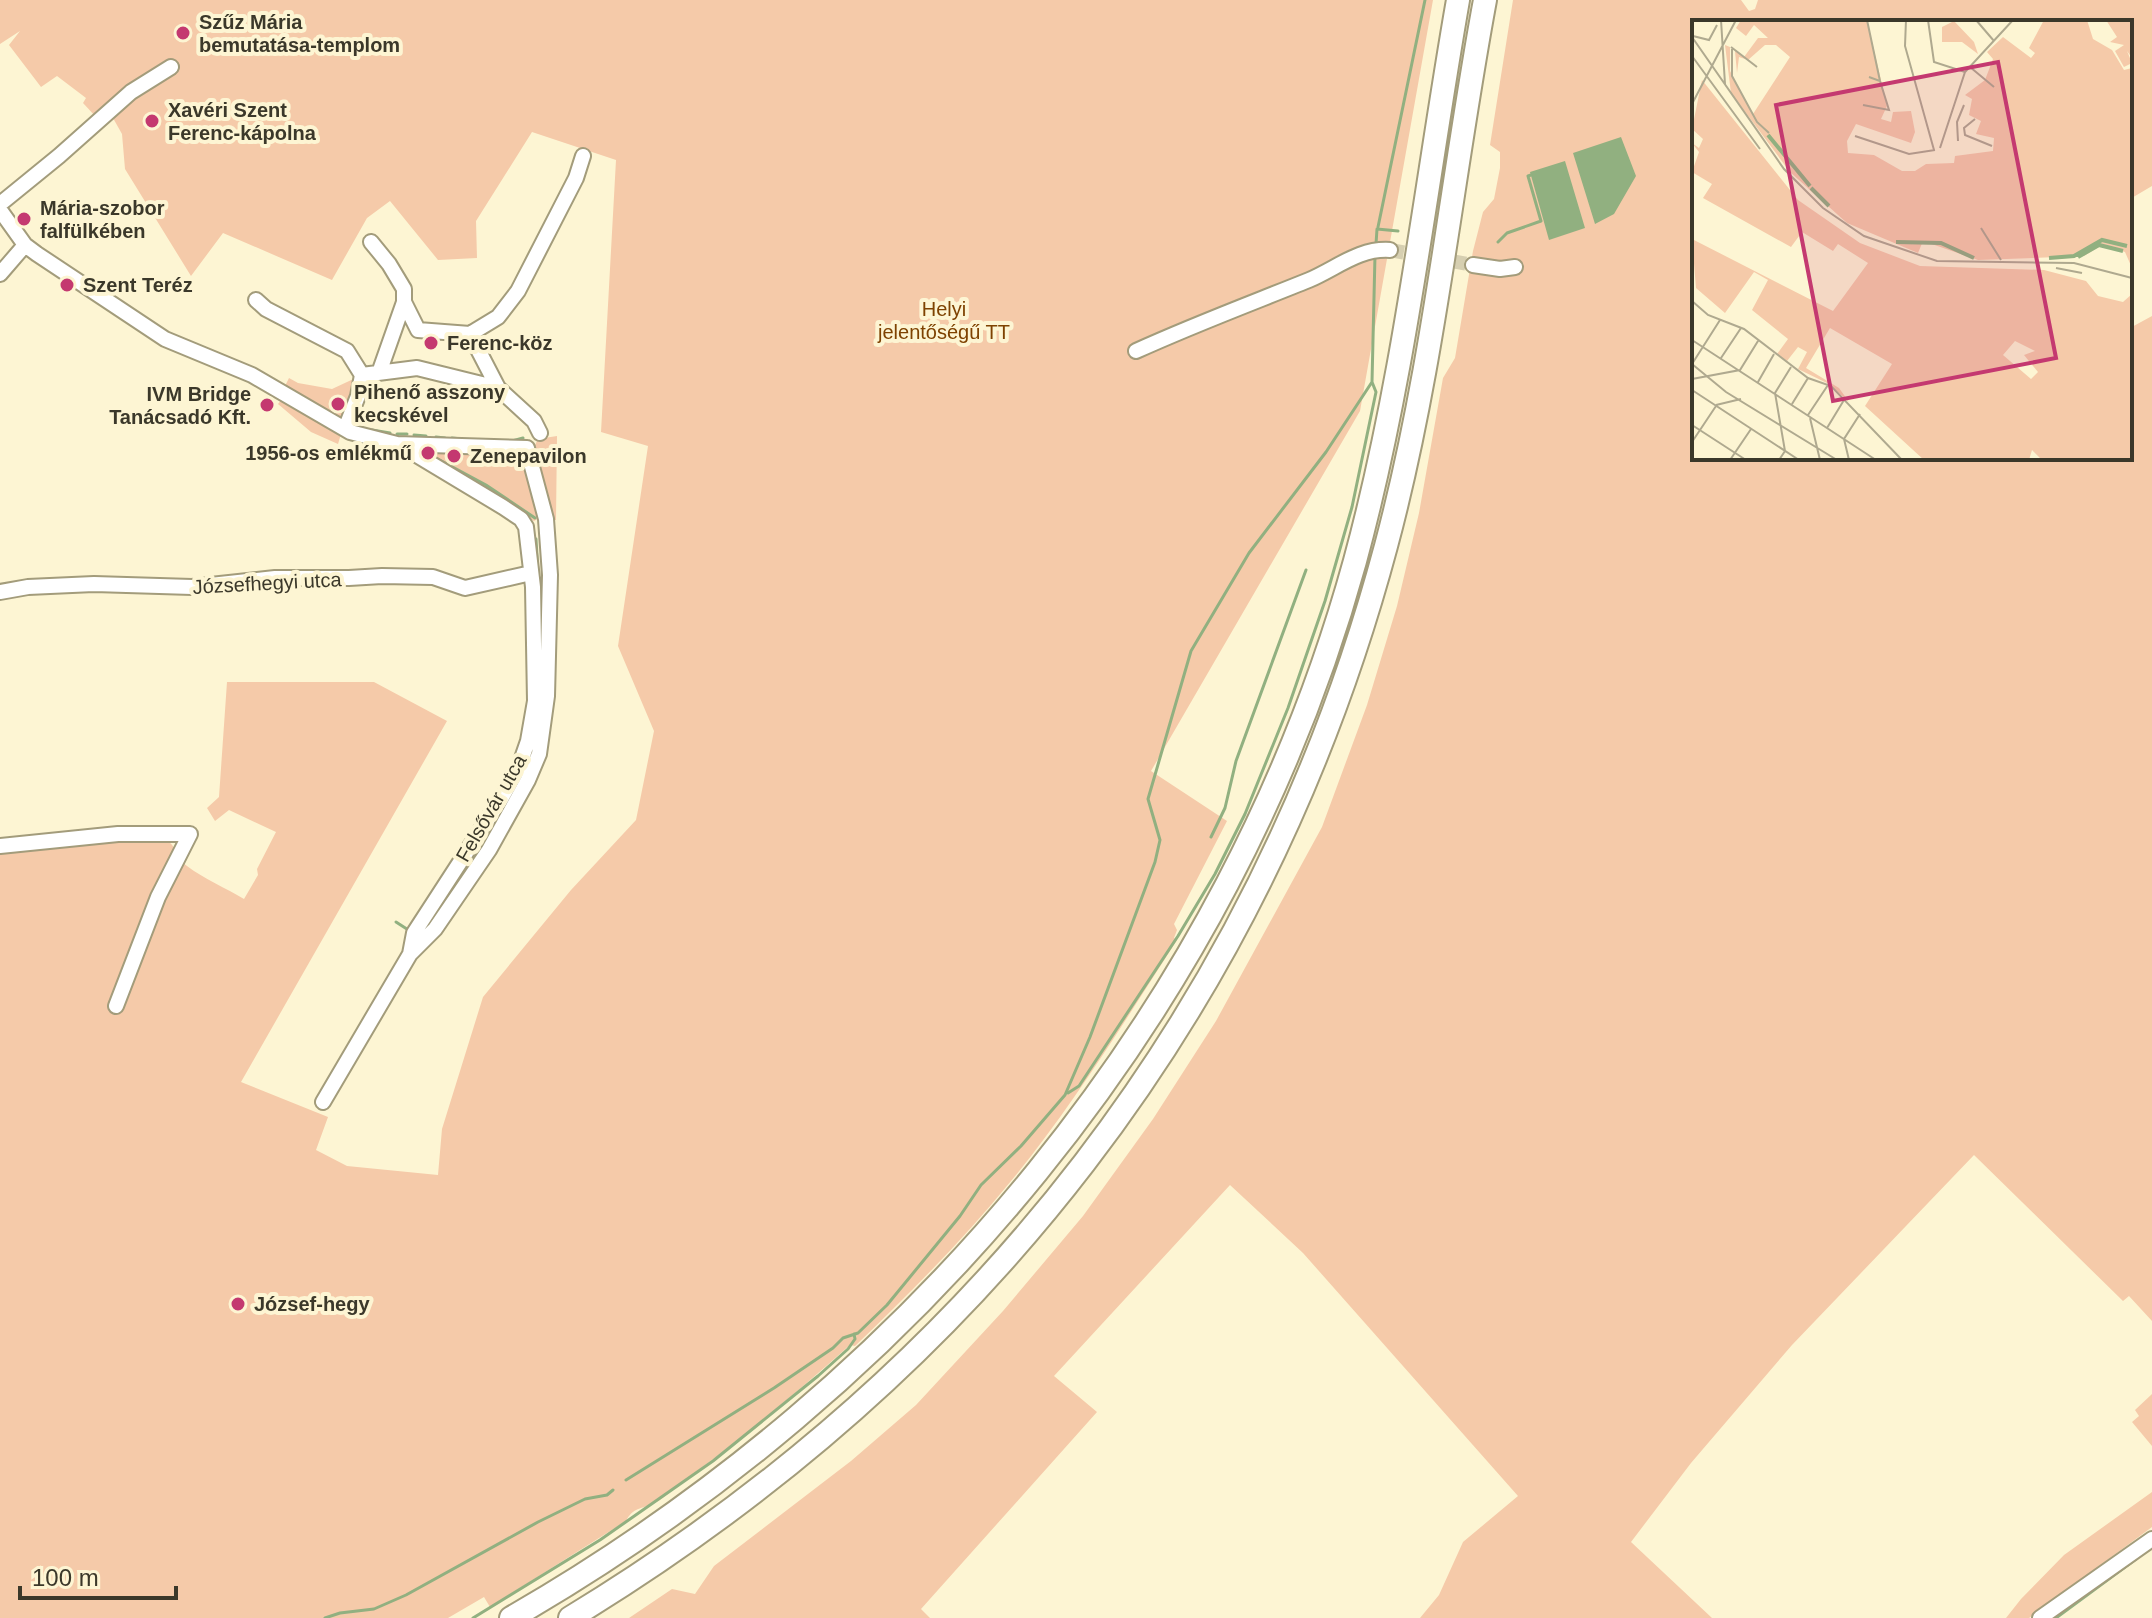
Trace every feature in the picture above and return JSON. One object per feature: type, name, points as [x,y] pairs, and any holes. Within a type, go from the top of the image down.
[{"type":"highway","points":[[511,1618],[628,1544],[747,1458],[846,1376],[911,1315],[999,1221],[1068,1135],[1128,1049],[1216,908],[1281,775],[1311,698],[1355,562],[1384,442],[1403,344],[1458,0]]},
{"type":"highway","points":[[570,1618],[760,1487],[842,1420],[938,1331],[1023,1239],[1090,1157],[1169,1043],[1223,954],[1255,893],[1321,743],[1344,682],[1386,545],[1431,331],[1485,0]]},
{"type":"street","points":[[0,204],[131,92],[171,67]]},
{"type":"street","points":[[404,302],[418,330],[470,334],[498,317],[518,291],[576,178],[583,156]]},
{"type":"street","points":[[0,210],[20,250],[165,339],[252,375],[345,429],[397,444],[527,448],[548,431],[498,388],[470,334]]},
{"type":"street","points":[[371,242],[404,289],[404,302],[379,373]]},
{"type":"street","points":[[0,274],[20,250]]},
{"type":"street","points":[[1136,351],[1200,322],[1328,272],[1363,252],[1380,250]]},
{"type":"street","points":[[1473,265],[1500,269],[1515,267]]},
{"type":"street","points":[[256,300],[266,309],[347,351],[362,375],[358,396],[345,429]]},
{"type":"street","points":[[362,375],[417,368],[498,388]]},
{"type":"street","points":[[397,444],[521,519],[539,525]]},
{"type":"street","name":"Felsővár utca","points":[[323,1102],[410,954],[435,929],[489,850],[539,754],[545,723],[550,575],[527,448]]},
{"type":"street","name":"Felsővár utca","points":[[410,954],[414,933],[501,799],[519,767],[528,741],[535,701],[531,573],[539,525]]},
{"type":"street","name":"Józsefhegyi utca","points":[[0,592],[28,587],[94,584],[192,587],[275,578],[382,576],[433,577],[465,588],[531,573]]},
{"type":"street","points":[[0,846],[118,834],[190,834],[152,910],[116,1006]]},
{"type":"street","points":[[2040,1618],[2152,1539]]},
{"type":"green space","name":"Helyi jelentőségű TT","points":[[0,0],[1433,0],[1360,411],[1151,771],[1227,821],[1174,924],[1177,930],[1174,938],[1177,940],[1097,1063],[1034,1152],[955,1245],[876,1326],[664,1497],[633,1512],[626,1521],[490,1607],[484,1597],[448,1618],[0,1618],[0,851],[155,837],[168,841],[182,862],[194,871],[244,899],[276,832],[229,810],[215,821],[207,808],[219,797],[227,682],[374,682],[447,721],[241,1082],[328,1117],[316,1150],[347,1166],[438,1175],[442,1129],[483,997],[571,890],[636,820],[654,731],[618,646],[648,446],[601,432],[616,160],[532,132],[476,221],[477,258],[438,260],[390,201],[367,218],[332,280],[223,233],[191,276],[125,169],[122,134],[113,118],[103,111],[96,117],[83,103],[86,98],[57,76],[41,87],[9,45],[20,31],[0,44]]},
{"type":"green space","points":[[1513,0],[1741,0],[1749,11],[1755,9],[1758,0],[2152,0],[2152,186],[2132,198],[2132,20],[1692,20],[1692,460],[2132,460],[2132,327],[2152,316],[2152,1321],[2129,1296],[2123,1301],[1974,1155],[1792,1345],[1691,1463],[1631,1542],[1712,1618],[1420,1618],[1439,1595],[1463,1542],[1518,1496],[1303,1253],[1230,1185],[1054,1376],[1097,1412],[921,1609],[930,1618],[629,1618],[672,1589],[695,1594],[714,1566],[851,1461],[916,1405],[1003,1311],[1083,1216],[1153,1119],[1216,1021],[1322,827],[1367,705],[1397,606],[1419,513],[1443,378],[1455,358],[1473,251],[1483,212],[1494,199],[1500,152],[1490,145]]},
{"type":"green space","points":[[362,375],[341,422],[284,388],[289,378],[298,383],[332,389]]},
{"type":"green space","points":[[282,399],[341,434],[338,444],[311,432],[278,404]]},
{"type":"green space","points":[[557,436],[556,520],[551,520],[532,451],[538,439]]},
{"type":"green space","points":[[412,449],[509,449],[524,455],[529,485],[539,506],[539,518],[534,521]]},
{"type":"green space","points":[[2152,1394],[2152,1446],[2132,1422],[2139,1416],[2135,1410]]},
{"type":"green space","points":[[2152,1492],[2152,1527],[2029,1618],[2006,1618],[2064,1555]]},
{"type":"shaded area","points":[[1621,137],[1636,176],[1614,214],[1595,224],[1573,153]]},
{"type":"shaded area","points":[[1565,161],[1585,228],[1549,240],[1530,172]]},
{"type":"waterway","points":[[1378,227],[1425,0]]},
{"type":"waterway","points":[[1498,242],[1507,233],[1541,221],[1528,176],[1531,175]]},
{"type":"waterway","points":[[1376,244],[1377,229],[1398,231]]},
{"type":"waterway","points":[[1068,1093],[1079,1086],[1215,874],[1245,814],[1288,708],[1325,601],[1352,507],[1376,392],[1372,382],[1375,255]]},
{"type":"waterway","points":[[626,1480],[774,1388],[843,1338],[858,1333],[887,1305],[960,1216],[981,1185],[1021,1146],[1065,1095],[1090,1037],[1155,862],[1160,840],[1148,799],[1191,651],[1249,553],[1326,452],[1372,382]]},
{"type":"waterway","points":[[355,425],[365,429]]},
{"type":"waterway","points":[[372,430],[390,433]]},
{"type":"waterway","points":[[397,434],[407,434]]},
{"type":"waterway","points":[[414,435],[426,436]]},
{"type":"waterway","points":[[436,437],[445,438]]},
{"type":"waterway","points":[[452,438],[462,439]]},
{"type":"waterway","points":[[512,441],[523,438]]},
{"type":"waterway","points":[[434,457],[486,485],[535,518]]},
{"type":"waterway","points":[[536,539],[540,609]]},
{"type":"waterway","points":[[1211,837],[1225,808],[1236,761],[1306,570]]},
{"type":"waterway","points":[[427,927],[501,812]]},
{"type":"waterway","points":[[396,922],[410,931]]},
{"type":"waterway","points":[[473,1618],[600,1540],[713,1461],[848,1349],[855,1339],[854,1334]]},
{"type":"waterway","points":[[325,1618],[374,1609],[406,1595],[538,1522],[585,1499],[607,1495],[613,1490]]},
{"type":"waterway","points":[[2056,1618],[2136,1559]]},
{"type":"tunnel","points":[[1390,250],[1473,265]]},
{"type":"place","name":"Szűz Mária bemutatása-templom","points":[[183,33]]},
{"type":"place","name":"Xavéri Szent Ferenc-kápolna","points":[[152,121]]},
{"type":"place","name":"Mária-szobor falfülkében","points":[[24,219]]},
{"type":"place","name":"Szent Teréz","points":[[67,285]]},
{"type":"place","name":"Ferenc-köz","points":[[431,343]]},
{"type":"place","name":"Pihenő asszony kecskével","points":[[338,404]]},
{"type":"place","name":"IVM Bridge Tanácsadó Kft.","points":[[267,405]]},
{"type":"place","name":"1956-os emlékmű","points":[[428,453]]},
{"type":"place","name":"Zenepavilon","points":[[454,456]]},
{"type":"place","name":"József-hegy","points":[[238,1304]]}]
